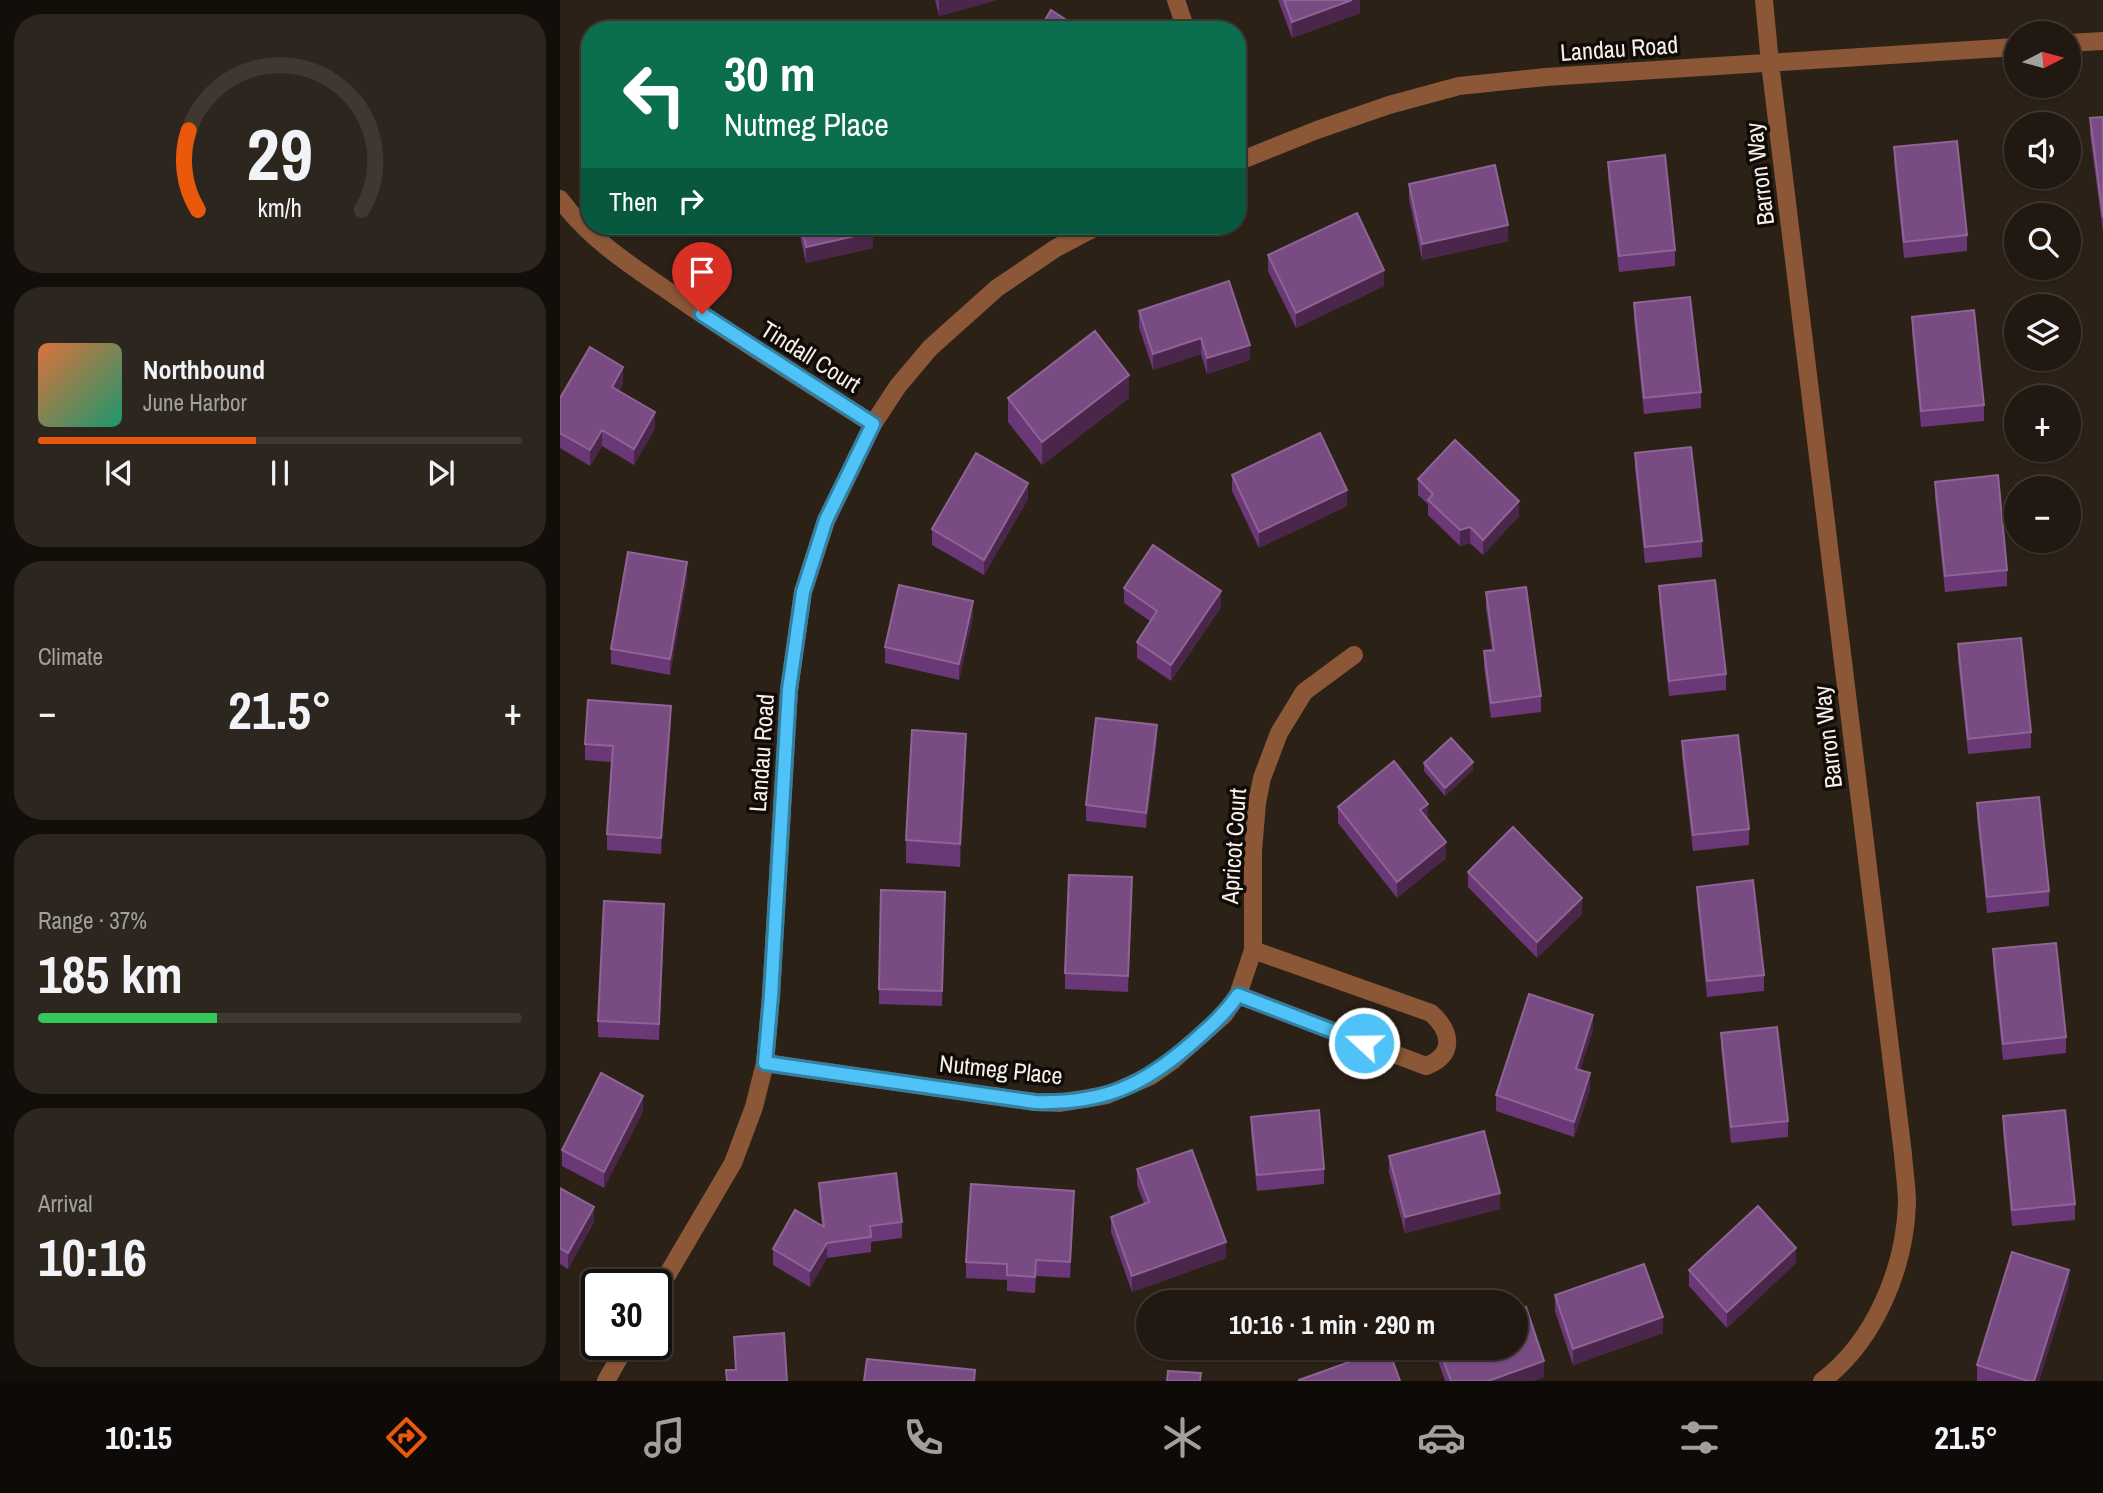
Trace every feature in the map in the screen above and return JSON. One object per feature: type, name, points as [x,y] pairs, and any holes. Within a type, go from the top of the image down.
[{"type":"street","points":[[1176,0],[1183,21]]},
{"type":"street","name":"Barron Way","points":[[1764,0],[1907,1202],[1901,1251],[1886,1297],[1863,1338],[1822,1381]]},
{"type":"street","points":[[2081,42],[2103,41]]},
{"type":"street","name":"Landau Road","points":[[1246,158],[1389,105],[1459,86],[1546,77],[2004,48]]},
{"type":"street","name":"Tindall Court","points":[[560,199],[581,222]]},
{"type":"street","name":"Tindall Court","points":[[592,235],[613,253],[724,330],[873,424]]},
{"type":"street","name":"Landau Road","points":[[671,1269],[733,1163],[754,1107],[765,1063],[789,690],[803,592],[826,520],[873,424],[898,386],[930,348],[997,288],[1056,248],[1081,235]]},
{"type":"street","name":"Apricot Court","points":[[1253,950],[1253,851],[1262,778],[1279,733],[1304,692],[1354,654]]},
{"type":"street","points":[[1238,995],[1426,1066],[1437,1061],[1444,1052],[1446,1029],[1431,1013],[1253,950]]},
{"type":"street","name":"Nutmeg Place","points":[[765,1063],[1035,1102],[1059,1103],[1107,1096],[1151,1076],[1224,1015],[1238,995],[1253,950]]},
{"type":"street","points":[[606,1381],[618,1360]]},
{"type":"building","points":[[1284,0],[1352,0],[1292,22]]},
{"type":"building","points":[[1051,10],[1068,21],[1044,21]]},
{"type":"building","points":[[2103,117],[2103,217],[2090,118]]},
{"type":"building","points":[[1957,141],[1967,235],[1904,242],[1894,147]]},
{"type":"building","points":[[1665,155],[1675,250],[1619,256],[1608,162]]},
{"type":"building","points":[[1495,165],[1508,225],[1422,244],[1409,184]]},
{"type":"building","points":[[1357,213],[1384,270],[1296,313],[1268,255]]},
{"type":"building","points":[[803,235],[860,235],[806,247]]},
{"type":"building","points":[[1229,281],[1250,345],[1207,358],[1201,338],[1153,354],[1139,311]]},
{"type":"building","points":[[1690,297],[1701,392],[1644,398],[1634,303]]},
{"type":"building","points":[[1974,310],[1984,405],[1921,411],[1912,317]]},
{"type":"building","points":[[1095,331],[1129,375],[1042,442],[1008,398]]},
{"type":"building","points":[[590,347],[623,367],[612,387],[655,412],[634,449],[602,430],[590,450],[560,433],[560,398]]},
{"type":"building","points":[[1320,433],[1347,490],[1259,532],[1232,475]]},
{"type":"building","points":[[1455,440],[1519,501],[1483,540],[1470,527],[1460,530],[1428,500],[1433,494],[1418,479]]},
{"type":"building","points":[[1691,447],[1702,541],[1645,547],[1635,453]]},
{"type":"building","points":[[976,453],[1028,483],[984,560],[932,529]]},
{"type":"building","points":[[1998,475],[2007,570],[1945,576],[1935,482]]},
{"type":"building","points":[[1153,545],[1221,591],[1171,665],[1137,642],[1157,611],[1124,588]]},
{"type":"building","points":[[628,552],[687,562],[670,659],[611,649]]},
{"type":"building","points":[[1715,580],[1726,674],[1669,681],[1659,586]]},
{"type":"building","points":[[899,585],[973,601],[959,664],[885,647]]},
{"type":"building","points":[[1526,587],[1541,696],[1491,703],[1484,651],[1494,650],[1486,592]]},
{"type":"building","points":[[2021,638],[2031,732],[1968,739],[1958,644]]},
{"type":"building","points":[[588,700],[671,706],[661,838],[607,834],[613,746],[585,744]]},
{"type":"building","points":[[1096,718],[1157,725],[1146,813],[1086,805]]},
{"type":"building","points":[[912,730],[966,734],[960,844],[906,840]]},
{"type":"building","points":[[1738,735],[1749,829],[1693,835],[1682,741]]},
{"type":"building","points":[[1451,738],[1473,762],[1445,788],[1424,763]]},
{"type":"building","points":[[1394,761],[1428,804],[1420,810],[1446,842],[1397,882],[1338,807]]},
{"type":"building","points":[[2039,797],[2049,891],[1987,897],[1977,803]]},
{"type":"building","points":[[1513,827],[1582,898],[1537,942],[1468,872]]},
{"type":"building","points":[[1069,875],[1132,877],[1128,976],[1065,973]]},
{"type":"building","points":[[1753,880],[1764,975],[1707,981],[1697,887]]},
{"type":"building","points":[[881,890],[945,892],[942,991],[879,989]]},
{"type":"building","points":[[604,901],[664,904],[659,1024],[598,1021]]},
{"type":"building","points":[[2056,943],[2066,1037],[2003,1044],[1993,949]]},
{"type":"building","points":[[1529,994],[1593,1015],[1576,1069],[1590,1073],[1574,1122],[1496,1095]]},
{"type":"building","points":[[1777,1027],[1788,1121],[1731,1127],[1721,1033]]},
{"type":"building","points":[[601,1073],[643,1096],[604,1172],[562,1150]]},
{"type":"building","points":[[1319,1110],[1324,1169],[1257,1175],[1251,1117]]},
{"type":"building","points":[[2065,1110],[2075,1204],[2012,1210],[2003,1116]]},
{"type":"building","points":[[1484,1131],[1500,1193],[1405,1217],[1389,1156]]},
{"type":"building","points":[[1192,1150],[1226,1242],[1132,1276],[1111,1217],[1149,1202],[1137,1169]]},
{"type":"building","points":[[896,1173],[902,1222],[870,1226],[871,1237],[827,1243],[810,1271],[773,1249],[795,1210],[824,1227],[819,1183]]},
{"type":"building","points":[[971,1184],[1074,1191],[1070,1262],[1036,1260],[1035,1277],[1007,1275],[1007,1264],[966,1262]]},
{"type":"building","points":[[560,1188],[594,1207],[568,1253],[560,1248]]},
{"type":"building","points":[[1758,1206],[1796,1248],[1727,1312],[1689,1270]]},
{"type":"building","points":[[2012,1252],[2069,1270],[2034,1381],[1977,1365]]},
{"type":"building","points":[[1644,1264],[1663,1317],[1573,1349],[1555,1295]]},
{"type":"building","points":[[1528,1313],[1544,1361],[1488,1381],[1451,1381],[1443,1360],[1528,1360]]},
{"type":"building","points":[[784,1333],[787,1381],[727,1381],[726,1370],[736,1370],[734,1337]]},
{"type":"building","points":[[867,1359],[975,1370],[974,1381],[864,1381]]},
{"type":"building","points":[[1355,1360],[1392,1360],[1400,1381],[1299,1381]]},
{"type":"building","points":[[1168,1371],[1201,1373],[1200,1381],[1167,1381]]},
{"type":"route","points":[[702,314],[873,424],[826,520],[803,592],[789,690],[765,1063],[1035,1102],[1059,1103],[1107,1096],[1151,1076],[1224,1015],[1238,995],[1364,1043]]}]
